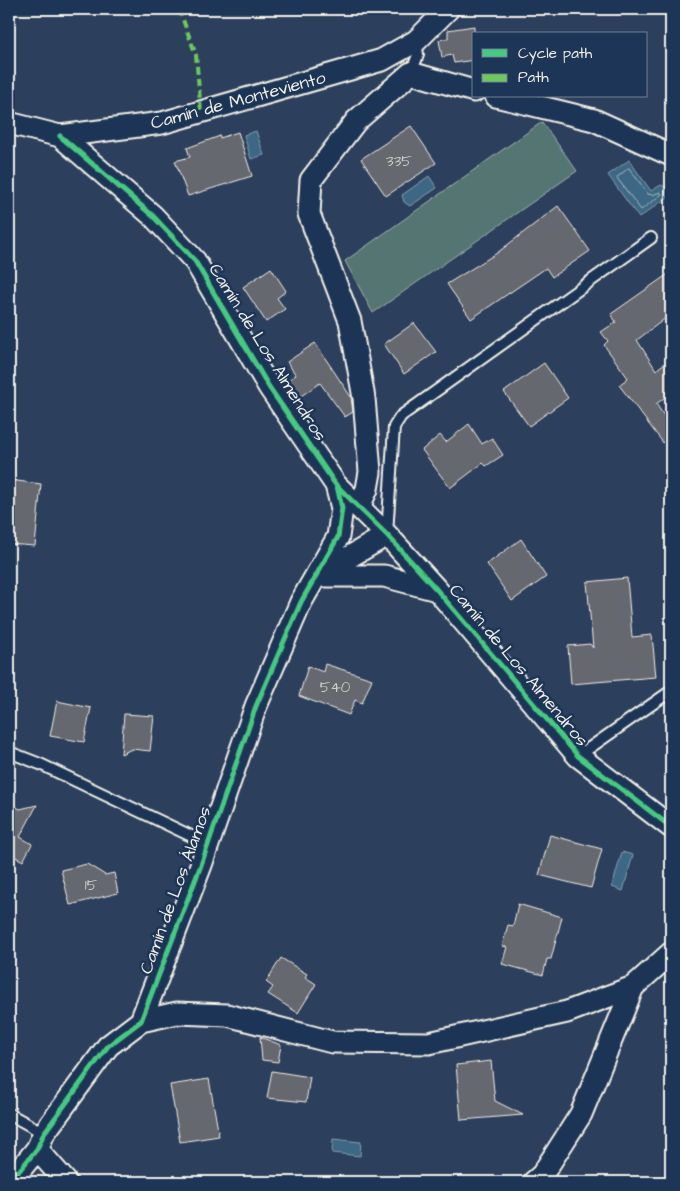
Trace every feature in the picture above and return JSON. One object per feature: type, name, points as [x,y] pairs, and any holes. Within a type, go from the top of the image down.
[{"type":"street","name":"Camín de Monteviento","points":[[9,123],[60,136],[162,124],[382,60],[416,42],[448,9]]},
{"type":"street","points":[[359,507],[367,489],[370,472],[364,398],[350,321],[309,214],[311,180],[356,121],[411,73],[472,89]]},
{"type":"street","points":[[504,98],[594,120],[671,155]]},
{"type":"street","name":"Camín de Los Almendros","points":[[60,136],[153,216],[195,261],[269,388],[336,485],[387,535],[437,590],[578,756],[671,827]]},
{"type":"street","points":[[336,485],[342,508],[338,537],[317,576],[384,576],[437,590]]},
{"type":"street","name":"Camín de Los Álamos","points":[[141,1021],[208,844],[256,706],[301,602],[317,576],[387,535]]},
{"type":"street","points":[[10,1182],[108,1046],[141,1021],[177,1013],[227,1015],[332,1042],[429,1043],[567,1012],[633,987],[671,952]]},
{"type":"street","points":[[534,1182],[542,1175],[581,1114],[633,987]]},
{"type":"street","points":[[40,1141],[66,1182]]},
{"type":"lane","points":[[411,73],[418,55],[416,42]]},
{"type":"lane","points":[[387,535],[394,427],[401,416],[651,238]]},
{"type":"lane","points":[[578,756],[671,691]]},
{"type":"lane","points":[[9,752],[40,764],[208,844]]},
{"type":"lane","points":[[9,1114],[40,1141]]},
{"type":"green space","points":[[542,122],[577,171],[373,313],[345,261]]},
{"type":"water","points":[[256,131],[264,155],[251,159],[244,135]]},
{"type":"water","points":[[629,160],[651,191],[661,185],[666,187],[669,196],[639,218],[608,175]]},
{"type":"water","points":[[429,176],[437,188],[410,206],[404,202],[402,195]]},
{"type":"water","points":[[622,852],[633,855],[623,891],[612,887]]},
{"type":"water","points":[[333,1139],[361,1142],[360,1156],[332,1153]]},
{"type":"building","points":[[474,26],[474,32],[472,32],[472,60],[454,63],[452,55],[442,57],[439,40],[448,38],[448,30]]},
{"type":"building","points":[[411,126],[436,163],[386,196],[361,159]]},
{"type":"building","points":[[238,132],[252,176],[188,196],[175,161],[190,157],[187,148],[220,136],[220,138]]},
{"type":"building","points":[[558,206],[590,251],[552,277],[546,268],[471,319],[447,284],[497,253]]},
{"type":"building","points":[[271,268],[286,291],[277,298],[285,309],[266,322],[243,287]]},
{"type":"building","points":[[671,272],[671,314],[637,340],[656,370],[671,358],[671,393],[656,404],[671,426],[671,438],[664,444],[619,385],[628,378],[604,345],[608,341],[601,332],[616,322],[611,314]]},
{"type":"building","points":[[414,323],[436,352],[404,374],[384,344]]},
{"type":"building","points":[[315,343],[351,397],[353,412],[345,417],[320,383],[298,398],[287,381],[296,375],[287,362]]},
{"type":"building","points":[[544,363],[568,398],[529,426],[504,392]]},
{"type":"building","points":[[469,424],[482,444],[492,438],[503,455],[486,466],[483,463],[450,488],[422,450],[440,435],[446,442]]},
{"type":"building","points":[[9,480],[41,484],[35,546],[9,544]]},
{"type":"building","points":[[521,539],[546,577],[512,601],[487,564]]},
{"type":"building","points":[[627,578],[632,637],[652,635],[656,677],[571,684],[568,646],[590,644],[593,648],[587,582]]},
{"type":"building","points":[[325,664],[372,679],[362,703],[355,700],[349,715],[299,696],[308,666],[323,672]]},
{"type":"building","points":[[57,701],[91,708],[84,742],[50,736]]},
{"type":"building","points":[[124,714],[154,716],[150,751],[132,749],[121,754]]},
{"type":"building","points":[[9,803],[20,809],[37,805],[20,837],[32,844],[23,861],[10,854],[9,856]]},
{"type":"building","points":[[550,835],[602,849],[591,888],[539,875]]},
{"type":"building","points":[[87,864],[105,875],[114,873],[118,893],[70,905],[61,870]]},
{"type":"building","points":[[518,904],[562,917],[551,959],[547,959],[543,975],[502,964],[507,947],[502,946],[508,925],[513,926]]},
{"type":"building","points":[[281,958],[307,974],[305,977],[316,984],[298,1013],[268,994],[273,987],[266,982]]},
{"type":"building","points":[[260,1037],[281,1045],[278,1062],[262,1060]]},
{"type":"building","points":[[491,1061],[495,1101],[523,1115],[461,1120],[456,1065]]},
{"type":"building","points":[[272,1071],[310,1077],[306,1102],[267,1098]]},
{"type":"building","points":[[209,1079],[219,1136],[180,1142],[170,1085]]},
{"type":"marked path","points":[[179,9],[196,55],[201,112]]},
{"type":"cycle path","points":[[60,136],[153,216],[195,261],[269,387],[336,485],[387,535],[437,590],[578,756],[671,827]]},
{"type":"cycle path","points":[[10,1182],[37,1149],[44,1133],[108,1046],[141,1021],[201,865],[256,706],[301,602],[338,537],[342,508],[337,486]]}]
